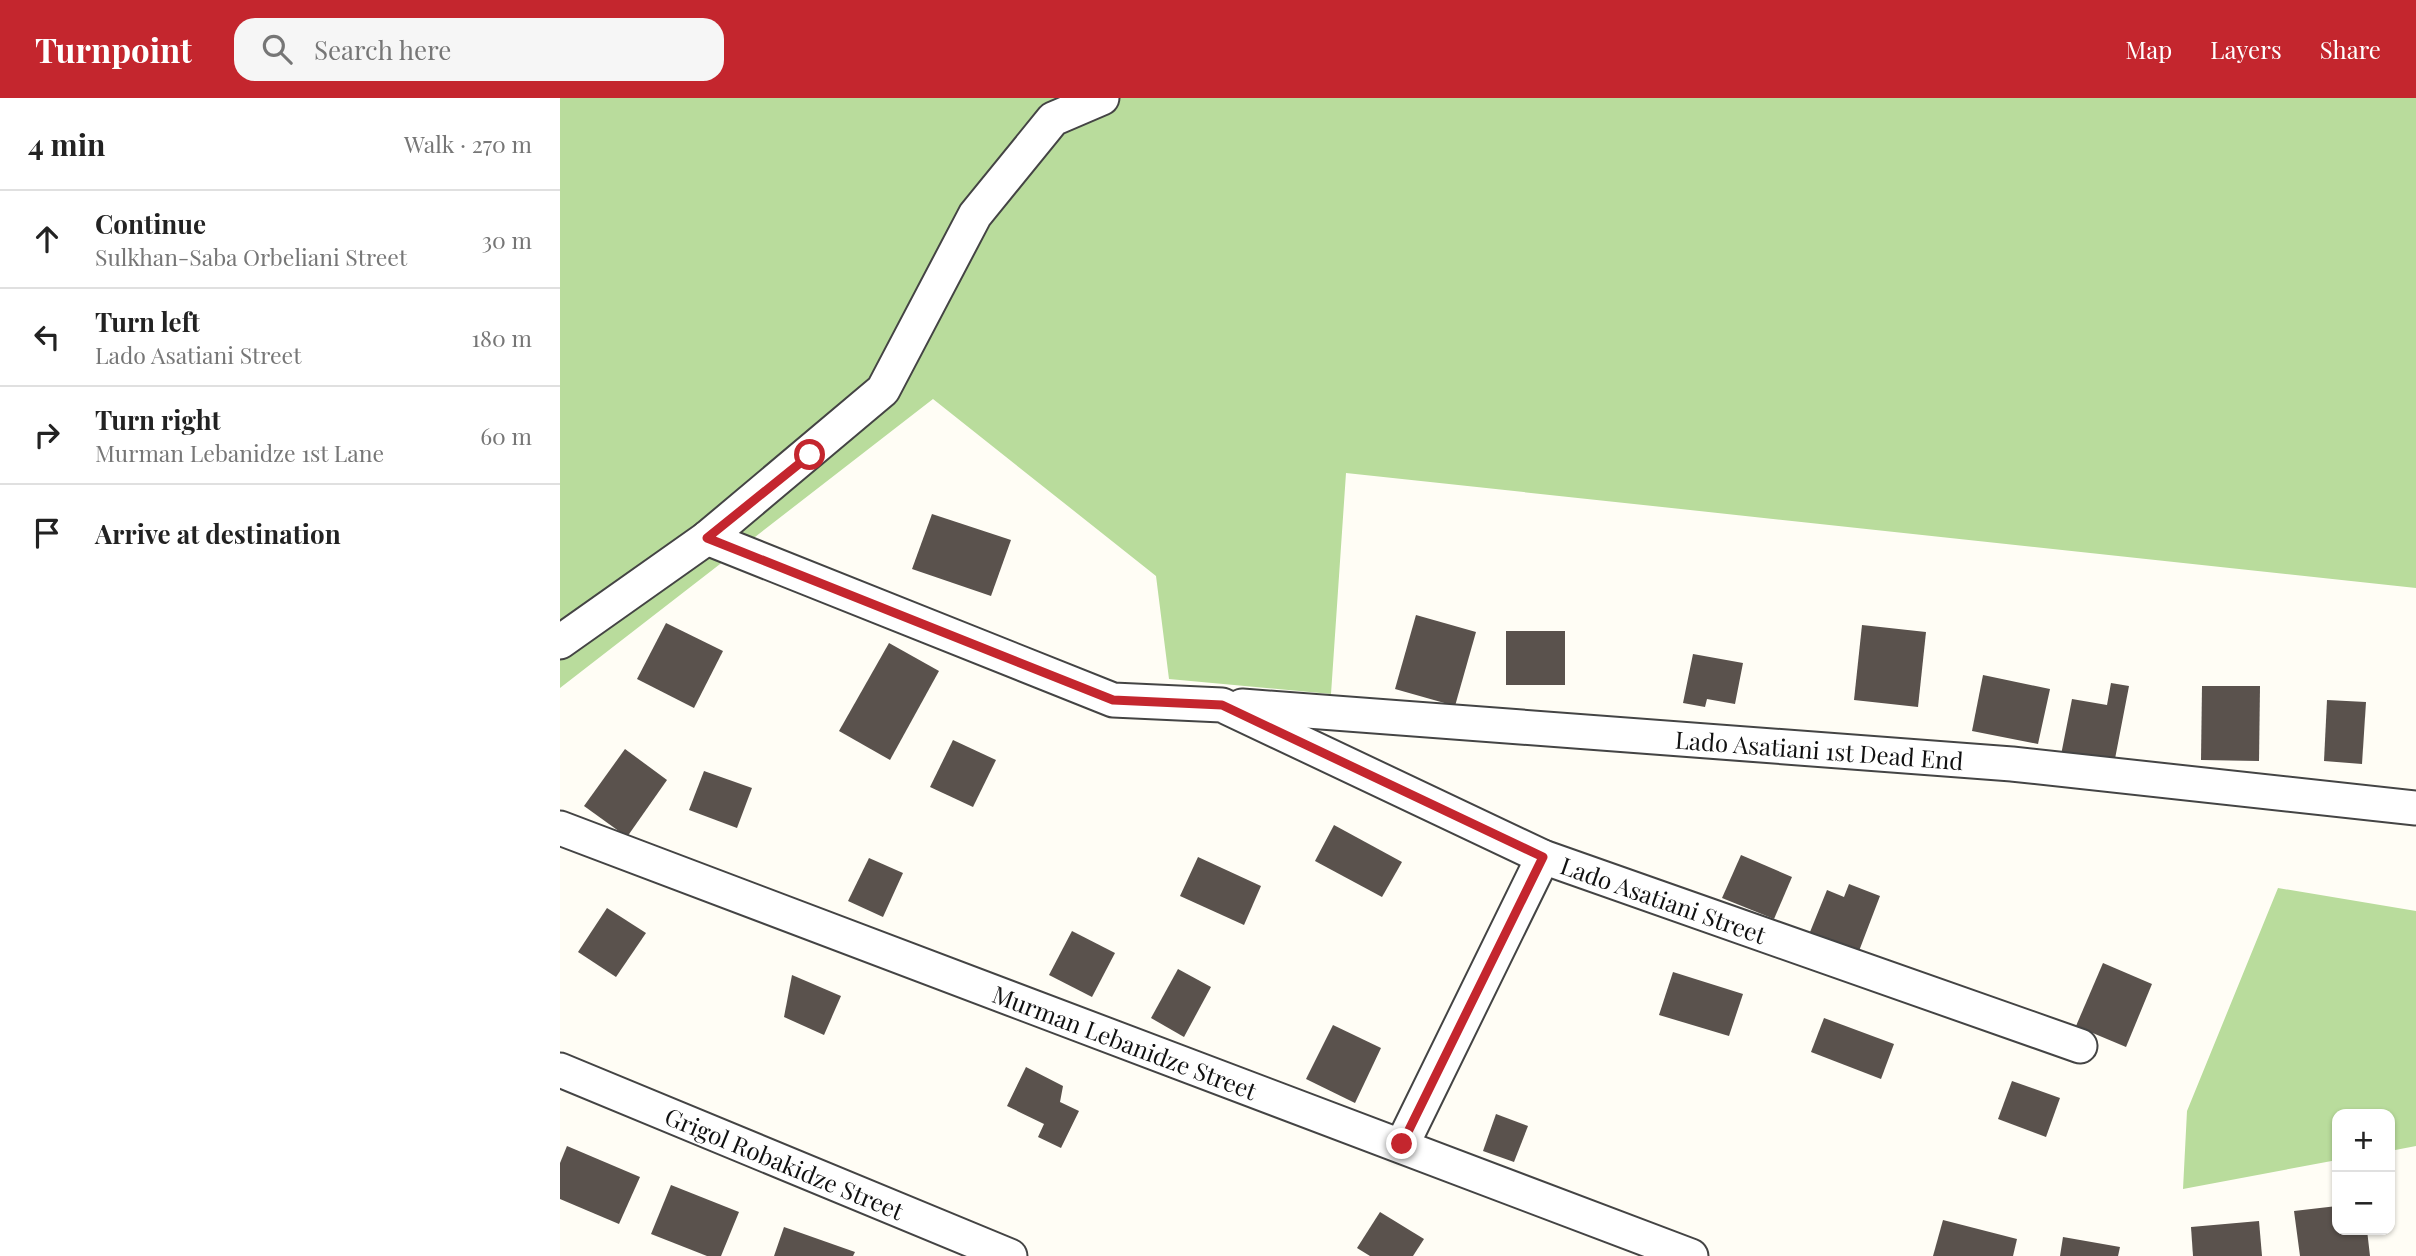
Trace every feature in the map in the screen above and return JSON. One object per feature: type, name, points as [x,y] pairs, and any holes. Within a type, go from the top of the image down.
[{"type":"street","points":[[560,642],[707,538],[883,390],[975,215],[1053,120],[1101,98]]},
{"type":"street","name":"Lado Asatiani Street","points":[[707,538],[1113,700],[1222,705],[1543,857],[2080,1046]]},
{"type":"street","name":"Lado Asatiani 1st Dead End","points":[[1222,705],[2012,764],[2416,808]]},
{"type":"street","name":"Murman Lebanidze Street","points":[[560,828],[1402,1144],[1691,1256]]},
{"type":"street","points":[[1402,1144],[1543,857]]},
{"type":"street","name":"Grigol Robakidze Street","points":[[560,1070],[1010,1256]]},
{"type":"green space","points":[[560,98],[2416,98],[2416,588],[1346,473],[1331,694],[1169,679],[1156,576],[933,399],[560,688]]},
{"type":"green space","points":[[2278,888],[2416,911],[2416,1146],[2395,1150],[2395,1109],[2332,1109],[2332,1161],[2183,1189],[2187,1111]]},
{"type":"building","points":[[932,514],[1011,540],[991,596],[912,569]]},
{"type":"building","points":[[1416,615],[1476,632],[1455,706],[1395,689]]},
{"type":"building","points":[[666,623],[723,651],[694,708],[637,679]]},
{"type":"building","points":[[1862,625],[1926,632],[1918,707],[1854,700]]},
{"type":"building","points":[[1506,631],[1565,631],[1565,685],[1506,685]]},
{"type":"building","points":[[889,643],[939,671],[890,760],[839,731]]},
{"type":"building","points":[[1693,654],[1743,663],[1735,704],[1707,699],[1705,707],[1683,703]]},
{"type":"building","points":[[1983,675],[2050,689],[2038,744],[1972,731]]},
{"type":"building","points":[[2111,683],[2129,686],[2114,764],[2061,755],[2072,699],[2107,705]]},
{"type":"building","points":[[2202,686],[2260,686],[2259,761],[2201,760]]},
{"type":"building","points":[[2327,700],[2366,702],[2362,764],[2324,761]]},
{"type":"building","points":[[953,740],[996,760],[973,807],[930,787]]},
{"type":"building","points":[[625,749],[667,780],[627,837],[584,806]]},
{"type":"building","points":[[704,771],[752,788],[737,828],[689,810]]},
{"type":"building","points":[[1334,825],[1402,862],[1382,897],[1315,861]]},
{"type":"building","points":[[1741,855],[1792,877],[1774,919],[1722,898]]},
{"type":"building","points":[[1198,857],[1261,886],[1244,925],[1180,896]]},
{"type":"building","points":[[869,858],[903,873],[883,917],[848,901]]},
{"type":"building","points":[[1849,884],[1880,896],[1859,951],[1810,932],[1827,890],[1844,897]]},
{"type":"building","points":[[607,908],[646,933],[616,977],[578,952]]},
{"type":"building","points":[[1072,931],[1115,953],[1092,997],[1049,975]]},
{"type":"building","points":[[2103,963],[2152,984],[2126,1047],[2076,1026]]},
{"type":"building","points":[[1178,969],[1211,987],[1184,1037],[1151,1018]]},
{"type":"building","points":[[1673,972],[1743,994],[1729,1036],[1659,1015]]},
{"type":"building","points":[[792,975],[841,996],[824,1035],[784,1017]]},
{"type":"building","points":[[1824,1018],[1894,1044],[1881,1079],[1811,1052]]},
{"type":"building","points":[[1333,1025],[1381,1048],[1355,1103],[1306,1079]]},
{"type":"building","points":[[1026,1067],[1063,1086],[1060,1102],[1079,1111],[1061,1148],[1038,1137],[1044,1124],[1007,1106]]},
{"type":"building","points":[[2012,1081],[2060,1098],[2046,1137],[1998,1119]]},
{"type":"building","points":[[1496,1114],[1528,1126],[1514,1162],[1483,1151]]},
{"type":"building","points":[[567,1146],[640,1177],[619,1224],[560,1199],[560,1163]]},
{"type":"building","points":[[671,1185],[739,1212],[721,1256],[707,1256],[651,1234]]},
{"type":"building","points":[[2332,1207],[2332,1235],[2368,1235],[2370,1256],[2300,1256],[2294,1211]]},
{"type":"building","points":[[1380,1212],[1424,1239],[1413,1256],[1370,1256],[1357,1248]]},
{"type":"building","points":[[1943,1220],[2017,1239],[2013,1256],[1933,1256]]},
{"type":"building","points":[[2259,1221],[2262,1256],[2193,1256],[2191,1227]]},
{"type":"building","points":[[784,1227],[855,1252],[853,1256],[774,1256]]},
{"type":"building","points":[[2063,1237],[2120,1247],[2118,1256],[2060,1256]]},
{"type":"route","points":[[810,455],[707,538],[1113,700],[1222,705],[1543,857],[1402,1144]]}]
